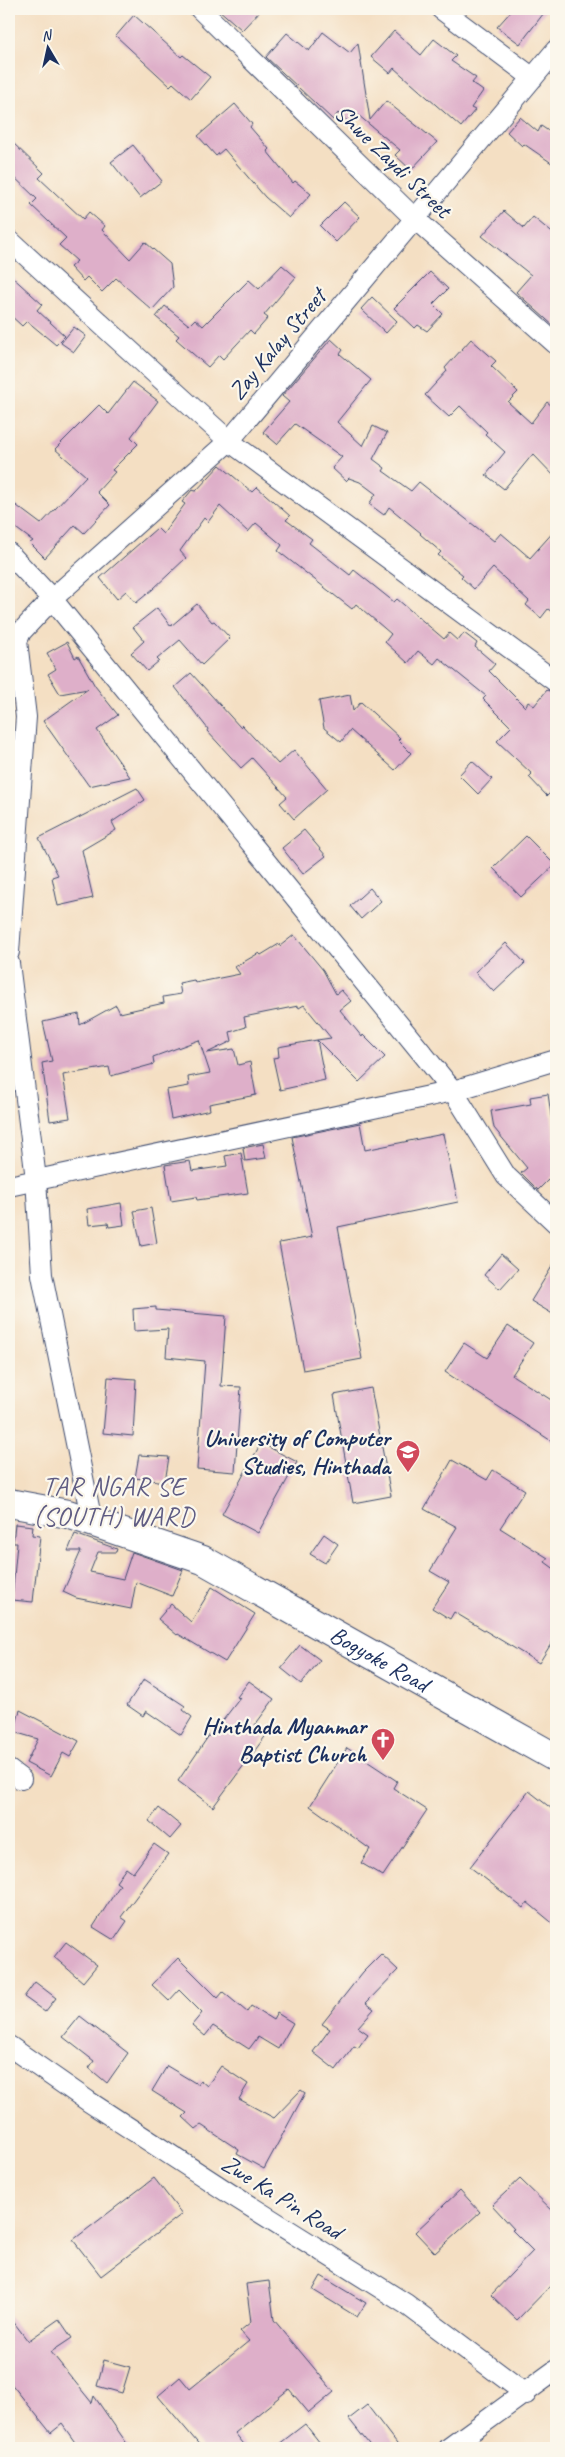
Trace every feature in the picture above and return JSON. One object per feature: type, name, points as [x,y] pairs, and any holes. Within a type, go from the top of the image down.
[{"type":"main road","name":"Bogyoke Road","points":[[9,1503],[68,1514],[203,1560],[556,1758]]},
{"type":"street","name":"Shwe Zaydi Street","points":[[200,9],[414,218],[556,344]]},
{"type":"street","points":[[440,9],[533,78]]},
{"type":"street","name":"Zay Kalay Street","points":[[15,637],[52,599],[229,441],[556,50]]},
{"type":"street","points":[[9,240],[229,441],[556,682]]},
{"type":"street","points":[[9,553],[52,599],[453,1091],[506,1176],[556,1223]]},
{"type":"street","points":[[9,952],[26,717],[15,637]]},
{"type":"street","points":[[9,962],[36,1179],[42,1275],[92,1522]]},
{"type":"street","points":[[9,1186],[453,1091],[556,1060]]},
{"type":"street","name":"Zwe Ka Pin Road","points":[[9,2046],[88,2101],[229,2193],[406,2304],[526,2394]]},
{"type":"street","points":[[449,2448],[526,2394],[556,2370]]},
{"type":"building","points":[[218,9],[262,9],[242,30]]},
{"type":"building","points":[[513,9],[547,9],[520,44],[497,27]]},
{"type":"building","points":[[134,15],[181,57],[183,55],[210,77],[191,99],[173,83],[170,86],[116,36]]},
{"type":"building","points":[[394,31],[421,55],[434,39],[456,56],[451,61],[476,78],[472,83],[483,91],[471,108],[475,110],[461,127],[394,68],[390,73],[371,57]]},
{"type":"building","points":[[323,32],[350,53],[358,43],[370,120],[386,101],[437,142],[411,170],[395,155],[400,150],[358,115],[351,124],[338,113],[333,120],[266,57],[287,33],[309,51]]},
{"type":"building","points":[[235,104],[252,124],[250,127],[269,149],[267,151],[293,183],[295,181],[311,194],[289,218],[265,197],[224,149],[216,156],[198,136]]},
{"type":"building","points":[[520,117],[538,132],[541,126],[556,136],[556,166],[524,144],[522,146],[507,132]]},
{"type":"building","points":[[9,139],[44,173],[39,178],[83,219],[89,212],[105,226],[102,230],[130,259],[145,242],[170,264],[173,287],[152,310],[116,278],[102,292],[87,277],[83,281],[70,267],[77,261],[59,245],[66,238],[31,205],[37,199],[9,172]]},
{"type":"building","points":[[133,145],[162,181],[140,198],[111,162]]},
{"type":"building","points":[[344,202],[360,217],[336,242],[320,226]]},
{"type":"building","points":[[504,211],[524,228],[533,217],[556,236],[556,328],[516,292],[531,275],[482,236]]},
{"type":"building","points":[[282,265],[296,277],[264,315],[268,318],[254,334],[250,330],[223,359],[219,355],[208,367],[176,339],[179,336],[156,317],[165,306],[189,325],[195,319],[203,326],[249,280],[259,289]]},
{"type":"building","points":[[430,272],[448,289],[433,304],[443,314],[427,331],[418,325],[415,328],[394,308]]},
{"type":"building","points":[[9,274],[42,304],[37,310],[65,336],[56,345],[27,321],[22,326],[9,314]]},
{"type":"building","points":[[372,297],[397,321],[386,333],[361,309]]},
{"type":"building","points":[[74,327],[86,336],[74,352],[61,343]]},
{"type":"building","points":[[331,339],[343,350],[340,354],[371,380],[337,422],[363,446],[373,426],[387,433],[373,459],[385,468],[383,471],[411,491],[419,482],[494,541],[501,533],[530,558],[556,529],[556,615],[548,609],[541,618],[526,605],[529,601],[493,568],[474,589],[461,577],[463,575],[438,555],[441,552],[389,507],[384,515],[369,504],[376,494],[360,482],[349,478],[346,481],[332,468],[342,457],[295,424],[277,444],[263,432],[289,402],[282,396]]},
{"type":"building","points":[[471,339],[496,361],[491,366],[518,392],[508,402],[531,423],[547,402],[556,409],[556,478],[533,454],[504,489],[486,475],[505,452],[485,434],[487,432],[460,406],[449,417],[425,395],[447,371],[445,368]]},
{"type":"building","points":[[133,382],[158,401],[131,437],[138,444],[112,470],[115,472],[97,492],[110,505],[84,533],[75,525],[45,558],[30,543],[33,541],[9,523],[9,500],[41,524],[86,476],[55,449],[99,405],[108,414]]},
{"type":"building","points":[[220,465],[252,492],[257,487],[290,516],[286,520],[312,539],[309,543],[350,575],[354,570],[394,602],[397,599],[444,639],[449,633],[458,641],[464,633],[477,643],[475,647],[495,664],[489,671],[525,707],[528,702],[534,706],[547,690],[556,694],[556,787],[547,796],[529,777],[532,774],[497,741],[511,727],[483,699],[486,696],[439,658],[434,664],[418,651],[408,663],[385,642],[391,634],[356,604],[352,609],[278,551],[282,545],[256,523],[248,532],[220,506],[208,522],[204,518],[180,551],[186,558],[153,589],[136,603],[126,591],[117,599],[100,578],[157,528],[163,534],[185,504],[182,502],[192,490],[196,491]]},
{"type":"building","points":[[197,604],[212,622],[214,621],[230,638],[202,665],[180,640],[157,659],[159,661],[147,671],[131,653],[144,641],[133,627],[157,608],[171,626]]},
{"type":"building","points":[[67,642],[75,658],[78,656],[95,686],[118,715],[97,730],[130,777],[89,786],[43,721],[88,689],[60,694],[48,674],[56,669],[47,653]]},
{"type":"building","points":[[191,673],[240,727],[242,725],[278,764],[294,750],[327,789],[294,819],[280,803],[287,797],[252,758],[241,768],[207,731],[208,729],[175,687]]},
{"type":"building","points":[[350,695],[353,711],[361,702],[400,738],[398,740],[411,753],[395,770],[350,730],[341,742],[324,728],[319,701]]},
{"type":"building","points":[[472,761],[492,779],[478,794],[459,775]]},
{"type":"building","points":[[137,788],[145,800],[112,822],[116,830],[82,850],[93,898],[58,906],[52,877],[58,875],[39,838]]},
{"type":"building","points":[[304,830],[326,856],[303,874],[282,848]]},
{"type":"building","points":[[526,836],[555,865],[521,897],[493,868]]},
{"type":"building","points":[[370,888],[381,901],[361,919],[350,906]]},
{"type":"building","points":[[294,935],[323,970],[336,994],[341,990],[351,1001],[340,1010],[362,1037],[363,1035],[385,1057],[359,1082],[317,1040],[331,1038],[304,1005],[299,1008],[298,1006],[244,1017],[246,1027],[230,1032],[232,1041],[207,1053],[234,1049],[238,1065],[250,1062],[256,1095],[209,1104],[210,1110],[171,1119],[166,1090],[189,1086],[188,1077],[210,1073],[199,1040],[153,1057],[154,1064],[111,1076],[109,1067],[63,1075],[70,1118],[50,1121],[42,1063],[52,1061],[43,1022],[79,1014],[80,1025],[116,1005],[120,1013],[164,1003],[163,997],[181,994],[179,983],[194,980],[195,983],[240,974],[235,967],[259,953],[261,955],[279,944],[280,946]]},
{"type":"building","points":[[506,943],[525,963],[494,992],[475,972]]},
{"type":"building","points":[[317,1040],[325,1080],[280,1090],[273,1058],[279,1057],[278,1047]]},
{"type":"building","points":[[548,1094],[556,1149],[556,1172],[538,1190],[521,1173],[527,1168],[494,1128],[491,1111],[531,1104],[530,1097]]},
{"type":"building","points":[[360,1123],[365,1150],[443,1134],[458,1202],[338,1227],[362,1359],[303,1370],[279,1243],[312,1237],[292,1137]]},
{"type":"building","points":[[263,1144],[266,1158],[245,1161],[243,1148]]},
{"type":"building","points":[[241,1153],[248,1193],[197,1200],[196,1197],[171,1201],[165,1165],[190,1161],[192,1171],[227,1166],[225,1156]]},
{"type":"building","points":[[121,1203],[124,1225],[109,1227],[108,1223],[89,1225],[87,1209]]},
{"type":"building","points":[[151,1208],[157,1243],[141,1246],[134,1211]]},
{"type":"building","points":[[501,1254],[518,1269],[500,1289],[484,1275]]},
{"type":"building","points":[[556,1260],[556,1316],[531,1301]]},
{"type":"building","points":[[156,1307],[156,1310],[226,1316],[221,1386],[241,1387],[235,1472],[197,1469],[205,1361],[166,1357],[168,1329],[134,1331],[133,1309]]},
{"type":"building","points":[[508,1326],[533,1343],[512,1375],[556,1403],[556,1444],[445,1372],[464,1343],[487,1358]]},
{"type":"building","points":[[108,1377],[136,1379],[133,1436],[103,1433]]},
{"type":"building","points":[[371,1388],[391,1496],[353,1503],[334,1395]]},
{"type":"building","points":[[261,1443],[297,1462],[258,1533],[222,1514]]},
{"type":"building","points":[[139,1455],[169,1457],[165,1482],[135,1478]]},
{"type":"building","points":[[452,1460],[487,1480],[493,1470],[525,1490],[500,1528],[548,1558],[545,1562],[556,1570],[556,1636],[539,1663],[454,1612],[450,1619],[432,1608],[449,1582],[430,1571],[457,1527],[424,1509]]},
{"type":"building","points":[[15,1524],[33,1526],[32,1535],[40,1536],[33,1602],[12,1600],[17,1543],[13,1543]]},
{"type":"building","points":[[75,1534],[117,1549],[116,1552],[98,1552],[90,1572],[123,1579],[132,1552],[183,1570],[172,1596],[136,1582],[131,1609],[76,1598],[63,1592],[81,1551],[68,1551]]},
{"type":"building","points":[[324,1534],[338,1544],[325,1563],[310,1554]]},
{"type":"building","points":[[212,1587],[255,1614],[225,1662],[177,1635],[158,1619],[171,1604],[191,1622]]},
{"type":"building","points":[[300,1645],[320,1660],[301,1684],[281,1668]]},
{"type":"building","points":[[144,1679],[185,1706],[183,1710],[192,1717],[181,1735],[146,1711],[143,1716],[127,1705]]},
{"type":"building","points":[[249,1681],[274,1699],[255,1725],[267,1734],[213,1807],[178,1781],[212,1731],[214,1732],[240,1698],[237,1697]]},
{"type":"building","points":[[20,1710],[79,1741],[70,1757],[63,1753],[51,1776],[26,1763],[38,1739],[14,1732]]},
{"type":"building","points":[[347,1748],[397,1781],[393,1788],[427,1810],[383,1876],[361,1863],[370,1849],[310,1806]]},
{"type":"building","points":[[529,1791],[556,1812],[556,1926],[527,1902],[523,1908],[470,1867]]},
{"type":"building","points":[[159,1808],[181,1826],[170,1839],[149,1821]]},
{"type":"building","points":[[154,1844],[168,1854],[121,1917],[127,1921],[114,1940],[93,1927],[120,1885],[116,1882],[126,1868],[133,1873]]},
{"type":"building","points":[[66,1942],[97,1965],[83,1982],[54,1957]]},
{"type":"building","points":[[381,1954],[398,1970],[366,2003],[374,2009],[358,2027],[368,2034],[358,2048],[354,2046],[336,2070],[313,2052],[330,2029],[322,2024],[363,1972]]},
{"type":"building","points":[[178,1958],[218,1998],[223,1992],[247,2012],[251,2006],[273,2020],[277,2013],[293,2023],[278,2049],[258,2037],[249,2049],[213,2026],[205,2036],[192,2025],[202,2013],[179,1990],[169,2001],[152,1985]]},
{"type":"building","points":[[35,1982],[56,1998],[45,2012],[24,1997]]},
{"type":"building","points":[[80,2016],[128,2053],[107,2083],[89,2068],[94,2061],[63,2037]]},
{"type":"building","points":[[167,2066],[197,2084],[200,2080],[207,2086],[221,2066],[248,2084],[239,2099],[274,2118],[301,2090],[305,2093],[264,2169],[237,2154],[239,2150],[201,2125],[196,2129],[183,2117],[187,2113],[152,2091]]},
{"type":"building","points":[[154,2178],[182,2214],[101,2276],[73,2240]]},
{"type":"building","points":[[520,2179],[556,2214],[556,2280],[517,2320],[491,2295],[533,2251],[512,2230],[514,2229],[492,2205]]},
{"type":"building","points":[[460,2190],[480,2212],[435,2253],[415,2232]]},
{"type":"building","points":[[321,2276],[366,2303],[357,2317],[313,2290]]},
{"type":"building","points":[[269,2281],[274,2320],[334,2392],[309,2413],[289,2389],[235,2433],[247,2448],[202,2448],[158,2396],[180,2377],[190,2389],[249,2341],[240,2331],[251,2322],[246,2284]]},
{"type":"building","points":[[9,2316],[28,2341],[59,2319],[72,2338],[51,2352],[92,2403],[94,2396],[130,2448],[79,2448],[62,2424],[51,2433],[9,2381]]},
{"type":"building","points":[[104,2360],[130,2367],[122,2393],[97,2386]]},
{"type":"building","points":[[367,2405],[400,2448],[372,2448],[349,2419]]},
{"type":"building","points":[[305,2424],[324,2448],[274,2448]]},
{"type":"place","name":"University of Computer Studies, Hinthada","points":[[408,1473]]},
{"type":"place","name":"Hinthada Myanmar Baptist Church","points":[[383,1761]]},
{"type":"district","name":"TAR NGAR SE (SOUTH) WARD","points":[[114,1501]]}]
